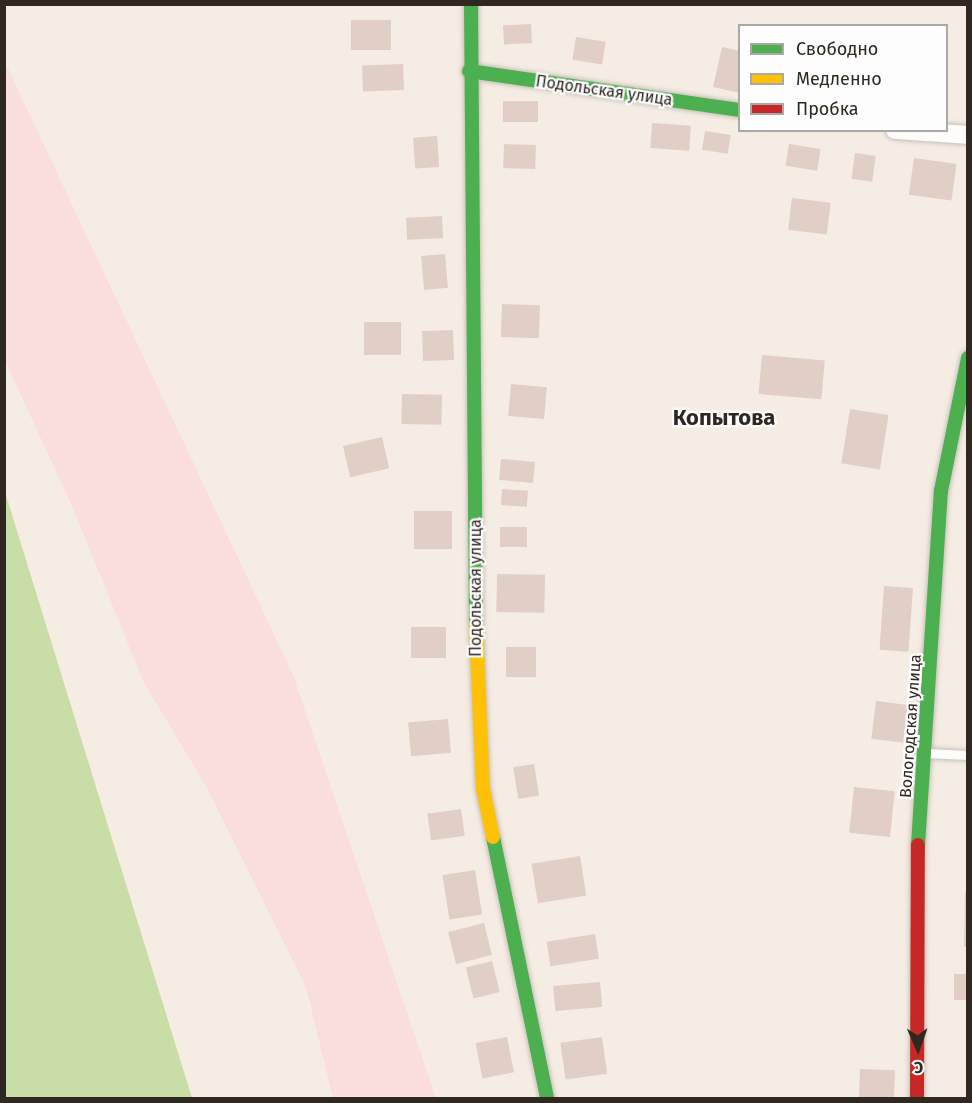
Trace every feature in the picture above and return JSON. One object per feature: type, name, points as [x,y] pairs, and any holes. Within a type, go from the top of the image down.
[{"type":"street","name":"Подольская улица","points":[[471,4],[469,71],[476,346],[476,654],[483,789],[547,1098]]},
{"type":"street","name":"Подольская улица","points":[[469,71],[738,110]]},
{"type":"street","points":[[924,132],[968,135]]},
{"type":"street","name":"Вологодская улица","points":[[917,1098],[917,864],[926,753],[941,491],[968,358]]},
{"type":"lane","points":[[926,753],[968,755]]},
{"type":"shaded area","points":[[5,62],[293,675],[436,1098],[333,1098],[306,987],[206,786],[143,681],[73,508],[5,361]]},
{"type":"shaded area","points":[[5,492],[192,1098],[5,1098]]},
{"type":"building","points":[[351,20],[391,20],[391,50],[351,50]]},
{"type":"building","points":[[531,24],[532,43],[504,44],[503,25]]},
{"type":"building","points":[[576,37],[606,42],[602,64],[572,60]]},
{"type":"building","points":[[722,47],[738,51],[738,93],[713,87]]},
{"type":"building","points":[[403,64],[404,90],[363,91],[362,65]]},
{"type":"building","points":[[503,101],[538,101],[538,122],[503,122]]},
{"type":"building","points":[[652,123],[691,126],[689,151],[650,148]]},
{"type":"building","points":[[705,131],[731,135],[728,154],[702,150]]},
{"type":"building","points":[[437,136],[439,167],[415,169],[413,138]]},
{"type":"building","points":[[504,144],[536,145],[535,169],[503,168]]},
{"type":"building","points":[[789,144],[821,149],[817,171],[786,166]]},
{"type":"building","points":[[855,153],[876,156],[872,182],[851,179]]},
{"type":"building","points":[[914,158],[957,164],[951,201],[909,195]]},
{"type":"building","points":[[792,198],[831,203],[827,235],[788,230]]},
{"type":"building","points":[[442,216],[443,238],[407,240],[406,218]]},
{"type":"building","points":[[445,254],[448,288],[424,290],[421,256]]},
{"type":"building","points":[[502,304],[540,305],[539,338],[501,337]]},
{"type":"building","points":[[364,322],[401,322],[401,355],[364,355]]},
{"type":"building","points":[[453,330],[454,360],[423,361],[422,331]]},
{"type":"building","points":[[762,355],[825,360],[821,399],[759,394]]},
{"type":"building","points":[[511,384],[547,387],[544,419],[508,416]]},
{"type":"building","points":[[402,394],[442,395],[441,425],[401,424]]},
{"type":"building","points":[[850,409],[889,415],[880,469],[841,463]]},
{"type":"building","points":[[382,437],[389,468],[350,477],[343,446]]},
{"type":"building","points":[[501,459],[535,462],[533,483],[499,480]]},
{"type":"building","points":[[502,489],[528,491],[527,507],[501,505]]},
{"type":"building","points":[[414,511],[452,511],[452,549],[414,549]]},
{"type":"building","points":[[500,527],[527,527],[527,547],[500,547]]},
{"type":"building","points":[[497,574],[545,575],[544,613],[496,612]]},
{"type":"building","points":[[884,586],[913,588],[908,652],[880,650]]},
{"type":"building","points":[[411,627],[446,627],[446,658],[411,658]]},
{"type":"building","points":[[506,647],[536,647],[536,677],[506,677]]},
{"type":"building","points":[[876,701],[908,705],[903,743],[871,739]]},
{"type":"building","points":[[448,719],[451,753],[411,756],[408,722]]},
{"type":"building","points":[[534,764],[539,796],[518,799],[513,767]]},
{"type":"building","points":[[854,787],[895,791],[890,837],[849,833]]},
{"type":"building","points":[[461,809],[465,836],[431,840],[427,814]]},
{"type":"building","points":[[580,856],[586,896],[538,903],[532,864]]},
{"type":"building","points":[[475,870],[482,914],[449,920],[442,875]]},
{"type":"building","points":[[965,892],[968,892],[968,947],[964,947]]},
{"type":"building","points":[[484,923],[492,955],[456,964],[448,932]]},
{"type":"building","points":[[595,934],[599,959],[551,966],[547,942]]},
{"type":"building","points":[[492,961],[500,992],[474,999],[466,968]]},
{"type":"building","points":[[954,974],[968,974],[968,1000],[954,1000]]},
{"type":"building","points":[[600,982],[602,1007],[555,1011],[553,986]]},
{"type":"building","points":[[507,1037],[514,1072],[482,1078],[476,1043]]},
{"type":"building","points":[[602,1037],[607,1074],[566,1079],[560,1043]]},
{"type":"building","points":[[860,1069],[895,1070],[894,1098],[859,1098]]},
{"type":"traffic: fast","points":[[471,4],[476,624]]},
{"type":"traffic: fast","points":[[469,71],[738,110]]},
{"type":"traffic: fast","points":[[918,845],[941,491],[968,358]]},
{"type":"traffic: fast","points":[[493,837],[547,1098]]},
{"type":"traffic: slow","points":[[476,624],[483,789],[493,837]]},
{"type":"traffic: jam","points":[[917,1098],[918,845]]},
{"type":"district","name":"Копытова","points":[[724,418]]}]
